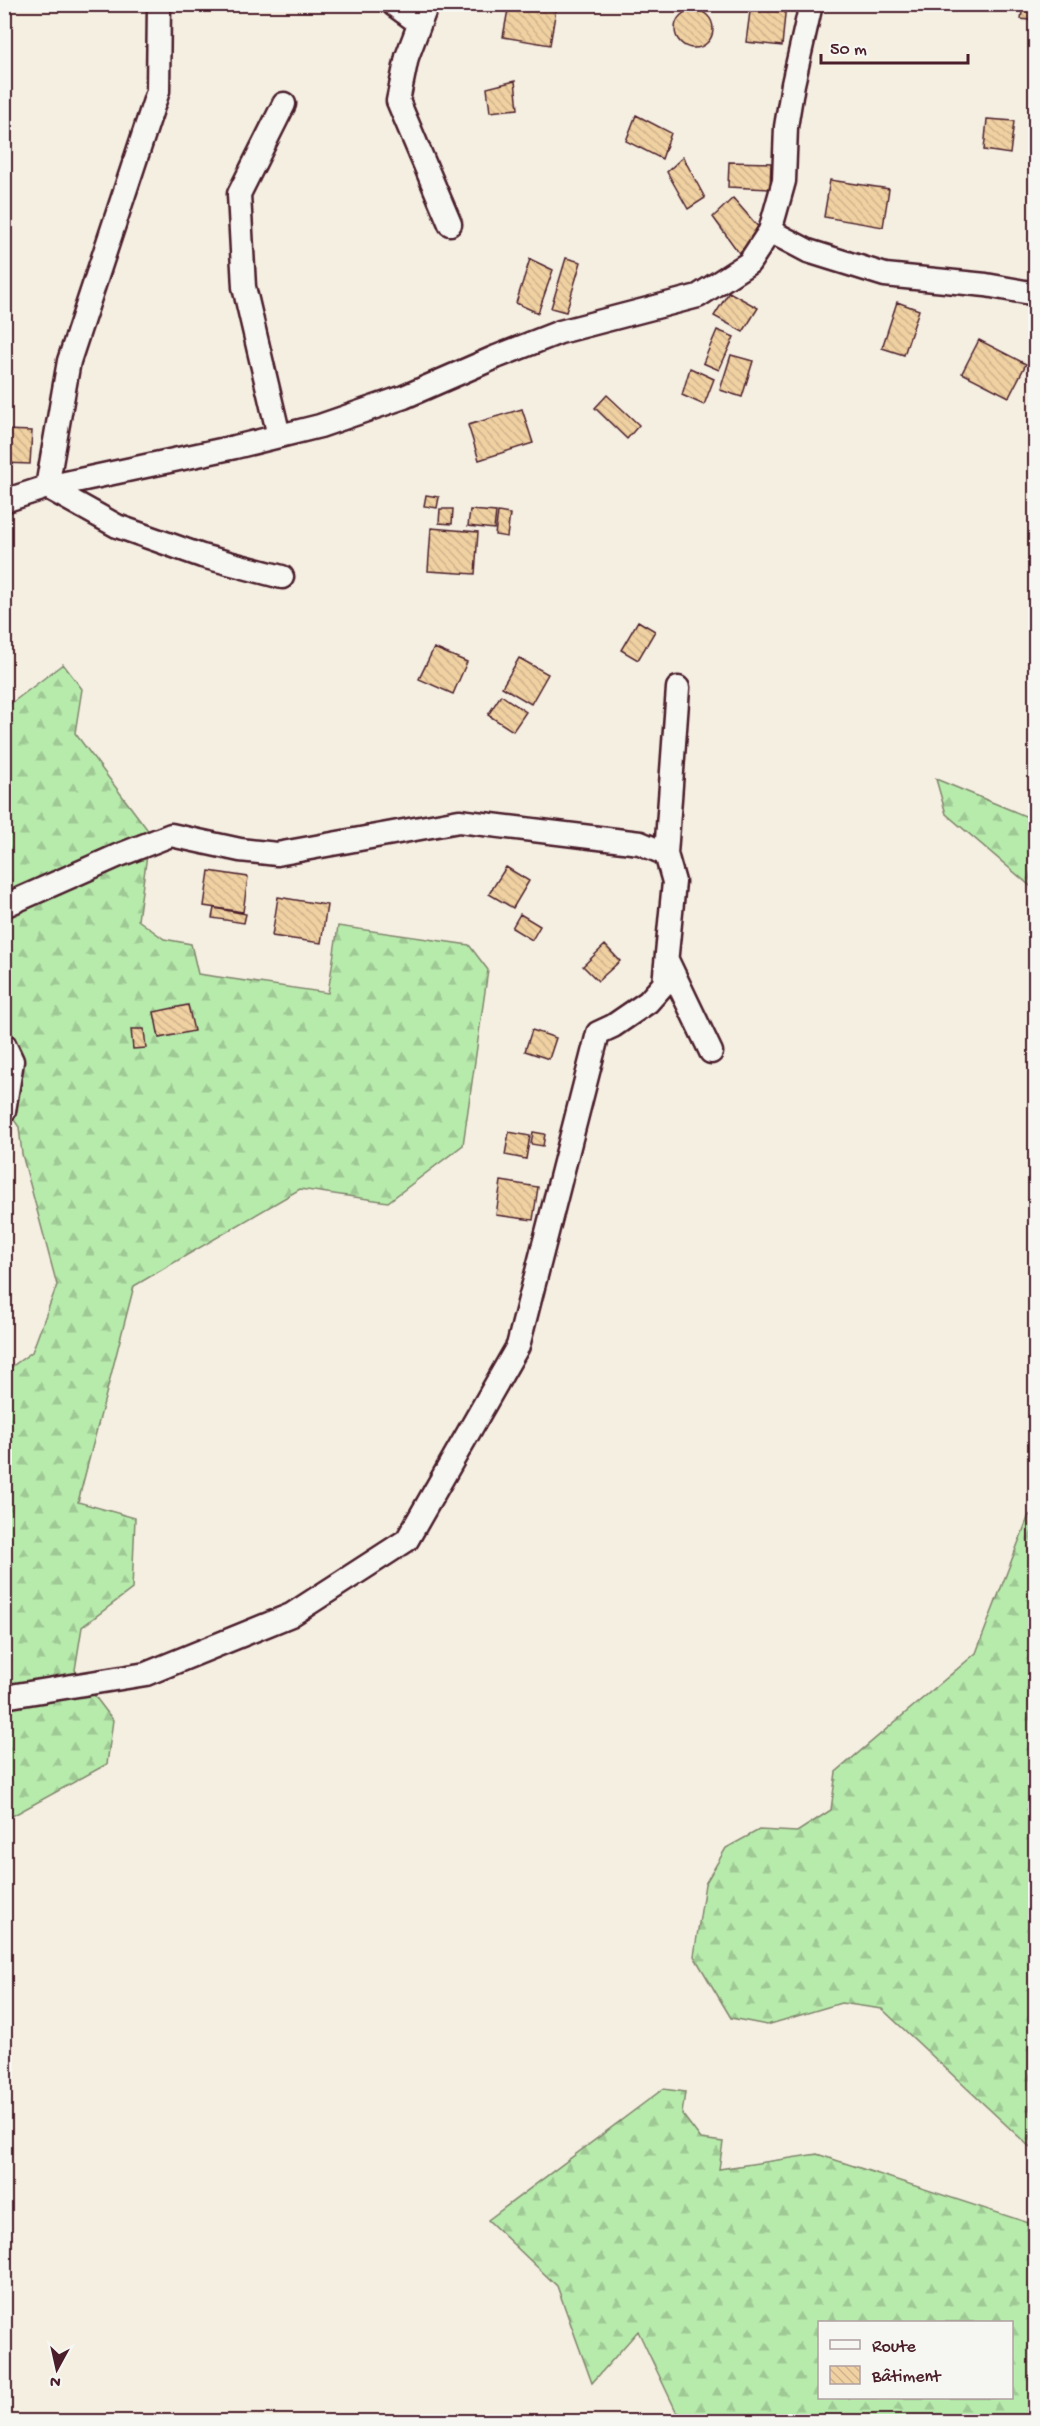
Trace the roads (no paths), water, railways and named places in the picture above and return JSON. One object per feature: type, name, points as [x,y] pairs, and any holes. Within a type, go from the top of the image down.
[{"type":"street","points":[[47,487],[69,362],[158,91],[159,4]]},
{"type":"street","points":[[393,4],[423,14],[407,57],[398,101],[450,224]]},
{"type":"street","points":[[4,501],[47,487],[320,426],[404,397],[560,332],[698,296],[749,263],[770,231],[784,181],[786,127],[811,4]]},
{"type":"street","points":[[279,436],[244,287],[239,194],[284,104]]},
{"type":"street","points":[[770,231],[808,251],[885,275],[986,285],[1035,294]]},
{"type":"street","points":[[47,487],[117,526],[202,556],[282,576]]},
{"type":"street","points":[[4,1697],[146,1674],[291,1615],[407,1540],[518,1347],[598,1033],[613,1026],[648,1002],[664,984],[674,882],[666,854],[678,688]]},
{"type":"street","points":[[4,906],[117,856],[171,835],[240,850],[277,854],[459,821],[640,843],[666,854]]},
{"type":"street","points":[[666,959],[711,1052]]},
{"type":"street","points":[[4,1044],[12,1061],[4,1111]]}]
